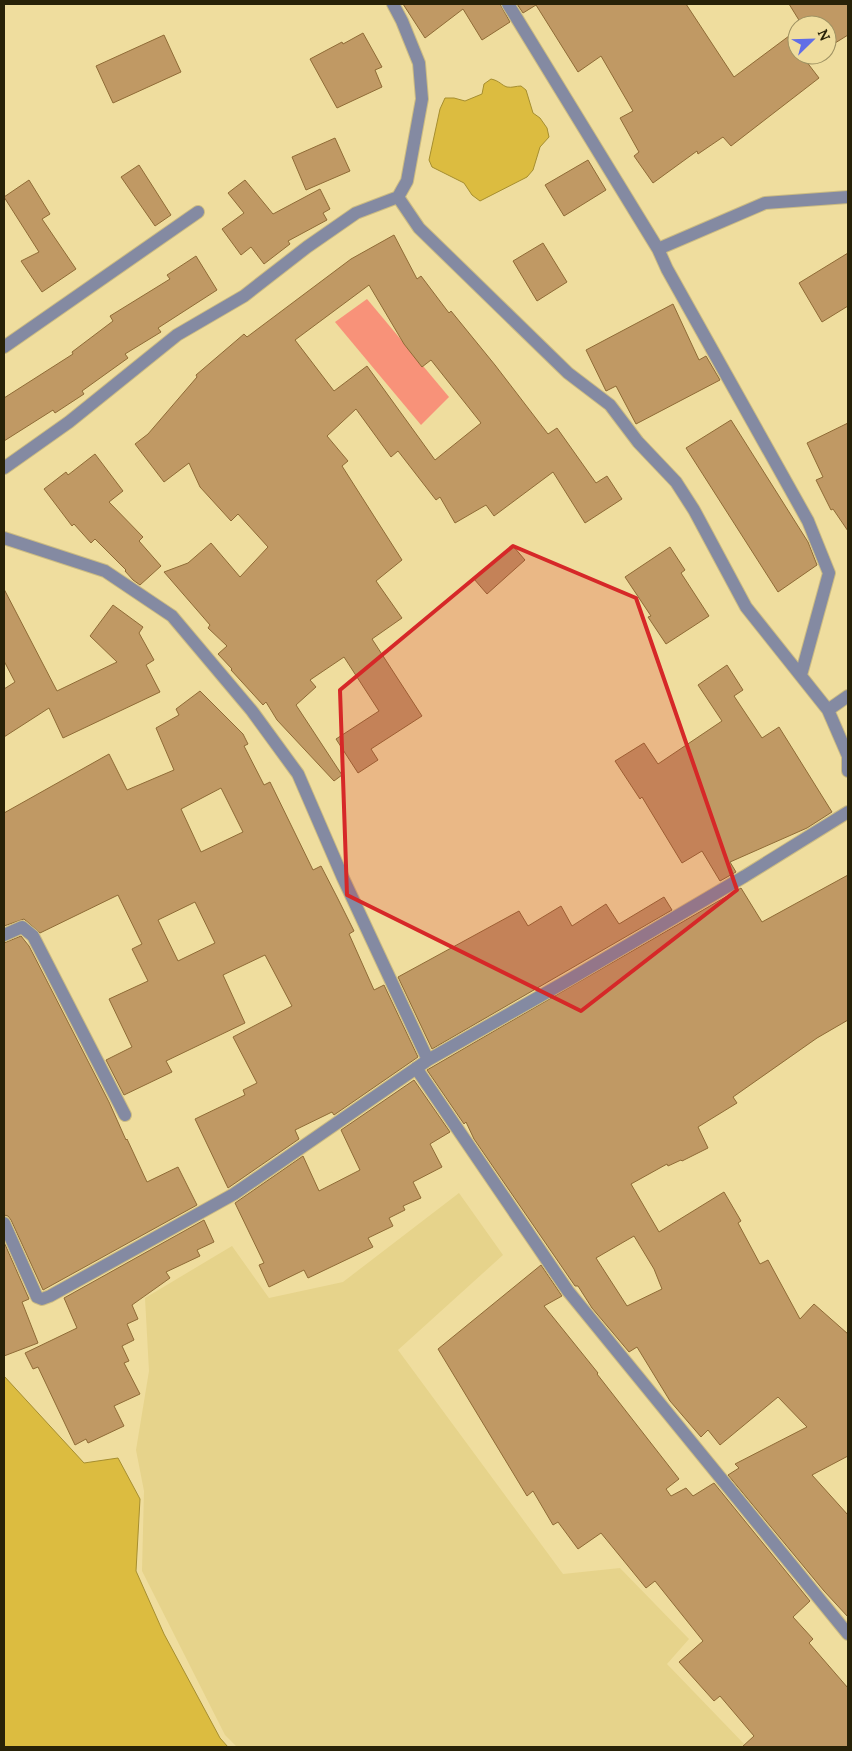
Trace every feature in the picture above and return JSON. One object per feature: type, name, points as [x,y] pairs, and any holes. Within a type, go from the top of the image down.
[{"type":"street","points":[[4,468],[69,422],[177,335],[244,296],[307,247],[356,213],[398,197],[407,181],[422,99],[419,63],[393,4]]},
{"type":"street","points":[[508,4],[658,249],[667,269],[808,521],[829,573],[801,675]]},
{"type":"street","points":[[398,197],[419,228],[568,373],[610,405],[638,442],[676,482],[694,510],[746,607],[828,710],[848,756],[848,772]]},
{"type":"street","points":[[658,249],[765,203],[848,197]]},
{"type":"street","points":[[4,347],[198,212]]},
{"type":"street","points":[[4,538],[105,571],[172,616],[252,710],[298,774],[343,878],[428,1060]]},
{"type":"street","points":[[828,710],[848,696]]},
{"type":"street","points":[[4,1223],[36,1297],[42,1299],[234,1194],[428,1060],[745,876],[848,812]]},
{"type":"street","points":[[4,935],[22,927],[32,936],[125,1115]]},
{"type":"street","points":[[416,1068],[568,1291],[848,1634]]},
{"type":"highlighted area","points":[[513,546],[636,598],[737,890],[581,1011],[347,895],[340,690]]},
{"type":"shaded area","points":[[491,79],[507,87],[521,86],[526,90],[533,113],[540,118],[547,128],[549,137],[540,147],[533,170],[527,177],[480,201],[472,195],[464,183],[432,167],[429,160],[440,109],[445,98],[465,101],[482,94],[484,84]]},
{"type":"shaded area","points":[[367,299],[449,397],[421,425],[335,322]]},
{"type":"shaded area","points":[[459,1193],[503,1255],[398,1350],[563,1574],[620,1568],[689,1639],[667,1664],[747,1747],[237,1747],[225,1735],[142,1571],[144,1491],[136,1450],[149,1371],[145,1298],[232,1246],[269,1298],[343,1282]]},
{"type":"shaded area","points":[[4,1376],[84,1463],[118,1458],[140,1499],[136,1571],[164,1634],[220,1738],[228,1747],[4,1747]]},
{"type":"building","points":[[403,4],[500,4],[510,22],[482,40],[463,9],[425,38]]},
{"type":"building","points":[[517,4],[686,4],[734,77],[787,37],[787,65],[809,65],[819,78],[731,146],[723,137],[698,154],[697,151],[653,183],[634,156],[639,152],[620,118],[633,111],[601,56],[578,72],[536,5],[523,13]]},
{"type":"building","points":[[789,4],[848,4],[848,35],[837,42],[837,15],[796,15]]},
{"type":"building","points":[[363,33],[382,67],[375,70],[382,87],[337,108],[310,59]]},
{"type":"building","points":[[164,35],[181,72],[113,103],[96,66]]},
{"type":"building","points":[[335,138],[350,171],[306,190],[292,157]]},
{"type":"building","points":[[588,160],[606,190],[564,216],[545,185]]},
{"type":"building","points":[[139,165],[171,215],[155,226],[121,177]]},
{"type":"building","points":[[29,180],[50,214],[42,219],[76,269],[42,292],[21,261],[39,252],[4,197]]},
{"type":"building","points":[[245,180],[273,214],[320,189],[330,209],[323,213],[327,220],[288,241],[290,244],[264,264],[251,247],[241,255],[222,229],[244,213],[228,193]]},
{"type":"building","points":[[394,235],[417,279],[421,276],[449,313],[451,311],[548,434],[557,428],[596,483],[607,476],[622,499],[585,523],[553,472],[494,516],[486,505],[455,523],[440,497],[436,500],[398,451],[391,457],[356,409],[327,436],[348,461],[342,466],[402,560],[376,581],[402,618],[372,639],[422,716],[371,749],[378,760],[358,773],[336,739],[379,711],[344,657],[310,680],[316,687],[296,705],[342,775],[334,781],[277,720],[266,702],[263,705],[231,670],[218,654],[227,646],[208,628],[210,625],[164,572],[188,563],[211,543],[240,577],[268,547],[238,514],[231,521],[200,487],[189,463],[164,482],[135,444],[148,434],[197,377],[196,375],[244,334],[247,337],[351,259]],"holes":[[[369,285],[404,344],[422,367],[431,360],[481,423],[435,460],[367,366],[334,391],[295,340]]]},
{"type":"building","points":[[543,243],[567,282],[537,301],[513,261]]},
{"type":"building","points":[[848,253],[848,306],[822,322],[799,283]]},
{"type":"building","points":[[196,256],[217,290],[158,328],[161,332],[125,354],[128,358],[82,391],[84,394],[55,413],[53,410],[4,441],[4,398],[73,354],[72,352],[113,321],[110,316],[170,279],[167,275]]},
{"type":"building","points":[[673,304],[699,360],[706,356],[720,380],[636,424],[616,386],[606,391],[586,350]]},
{"type":"building","points":[[731,420],[808,542],[817,565],[778,592],[686,448]]},
{"type":"building","points":[[848,423],[848,531],[833,509],[831,510],[816,480],[823,477],[807,443]]},
{"type":"building","points":[[95,454],[123,491],[109,502],[143,537],[139,541],[161,566],[140,585],[133,580],[126,570],[95,539],[91,543],[74,524],[72,526],[44,489],[66,472],[68,475]]},
{"type":"building","points":[[513,546],[525,560],[487,594],[474,579]]},
{"type":"building","points":[[670,547],[685,570],[681,573],[709,616],[666,644],[648,617],[651,616],[625,577]]},
{"type":"building","points":[[4,589],[57,691],[117,662],[90,636],[113,605],[143,627],[139,633],[154,660],[146,665],[160,692],[63,738],[49,708],[4,737],[4,689],[15,682],[4,661]]},
{"type":"building","points":[[727,665],[743,690],[734,696],[762,738],[779,727],[832,812],[807,828],[730,862],[736,872],[720,881],[702,851],[682,863],[642,797],[640,799],[615,761],[644,743],[658,764],[722,721],[698,685]]},
{"type":"building","points":[[200,691],[243,734],[248,744],[244,746],[264,785],[270,782],[313,870],[321,866],[337,897],[354,931],[349,934],[374,990],[384,985],[418,1057],[334,1115],[332,1112],[295,1130],[299,1139],[228,1188],[195,1119],[245,1095],[243,1090],[257,1083],[233,1037],[292,1006],[265,955],[223,975],[245,1023],[166,1061],[172,1072],[124,1095],[106,1060],[132,1047],[109,999],[148,981],[132,949],[142,944],[118,895],[40,933],[24,919],[4,926],[4,813],[109,754],[127,790],[174,770],[156,728],[179,715],[176,709]],"holes":[[[221,788],[243,832],[201,852],[181,809]],[[195,902],[215,943],[178,961],[158,920]]]},
{"type":"building","points":[[848,875],[848,1020],[817,1038],[733,1097],[737,1103],[698,1127],[708,1148],[682,1161],[668,1166],[667,1164],[631,1184],[659,1232],[724,1192],[741,1221],[738,1223],[760,1264],[768,1260],[800,1319],[814,1304],[848,1334],[848,1456],[812,1475],[848,1515],[848,1617],[824,1591],[728,1475],[739,1468],[735,1464],[807,1427],[778,1397],[720,1445],[708,1430],[701,1437],[670,1401],[637,1347],[629,1352],[592,1308],[578,1286],[575,1286],[474,1139],[466,1122],[464,1124],[427,1070],[741,888],[762,922]],"holes":[[[634,1236],[654,1269],[662,1289],[627,1306],[596,1258]]]},
{"type":"building","points":[[664,897],[672,910],[432,1049],[398,977],[519,911],[528,926],[561,906],[572,926],[606,904],[619,924]]},
{"type":"building","points":[[21,936],[29,946],[109,1102],[147,1182],[178,1167],[197,1205],[43,1290],[11,1220],[8,1216],[4,1215],[4,943]]},
{"type":"building","points":[[414,1080],[450,1132],[430,1144],[442,1167],[413,1182],[421,1198],[403,1206],[405,1210],[389,1218],[393,1226],[368,1238],[373,1247],[308,1278],[304,1270],[269,1287],[259,1265],[264,1263],[235,1203],[303,1156],[319,1191],[360,1170],[341,1130]]},
{"type":"building","points":[[204,1220],[214,1242],[197,1250],[200,1256],[166,1272],[170,1278],[132,1305],[138,1319],[127,1324],[134,1340],[122,1346],[129,1361],[124,1363],[140,1394],[114,1406],[124,1426],[88,1443],[86,1439],[75,1445],[38,1367],[33,1369],[25,1353],[77,1328],[64,1298]]},
{"type":"building","points":[[4,1242],[29,1299],[22,1302],[38,1343],[4,1356]]},
{"type":"building","points":[[541,1265],[562,1296],[544,1306],[679,1479],[666,1489],[671,1496],[686,1488],[693,1496],[714,1483],[810,1601],[793,1617],[813,1639],[809,1643],[848,1688],[848,1747],[742,1747],[754,1736],[720,1696],[714,1701],[679,1662],[703,1641],[655,1581],[646,1588],[601,1533],[578,1549],[558,1522],[553,1525],[533,1491],[527,1496],[438,1349]]}]
